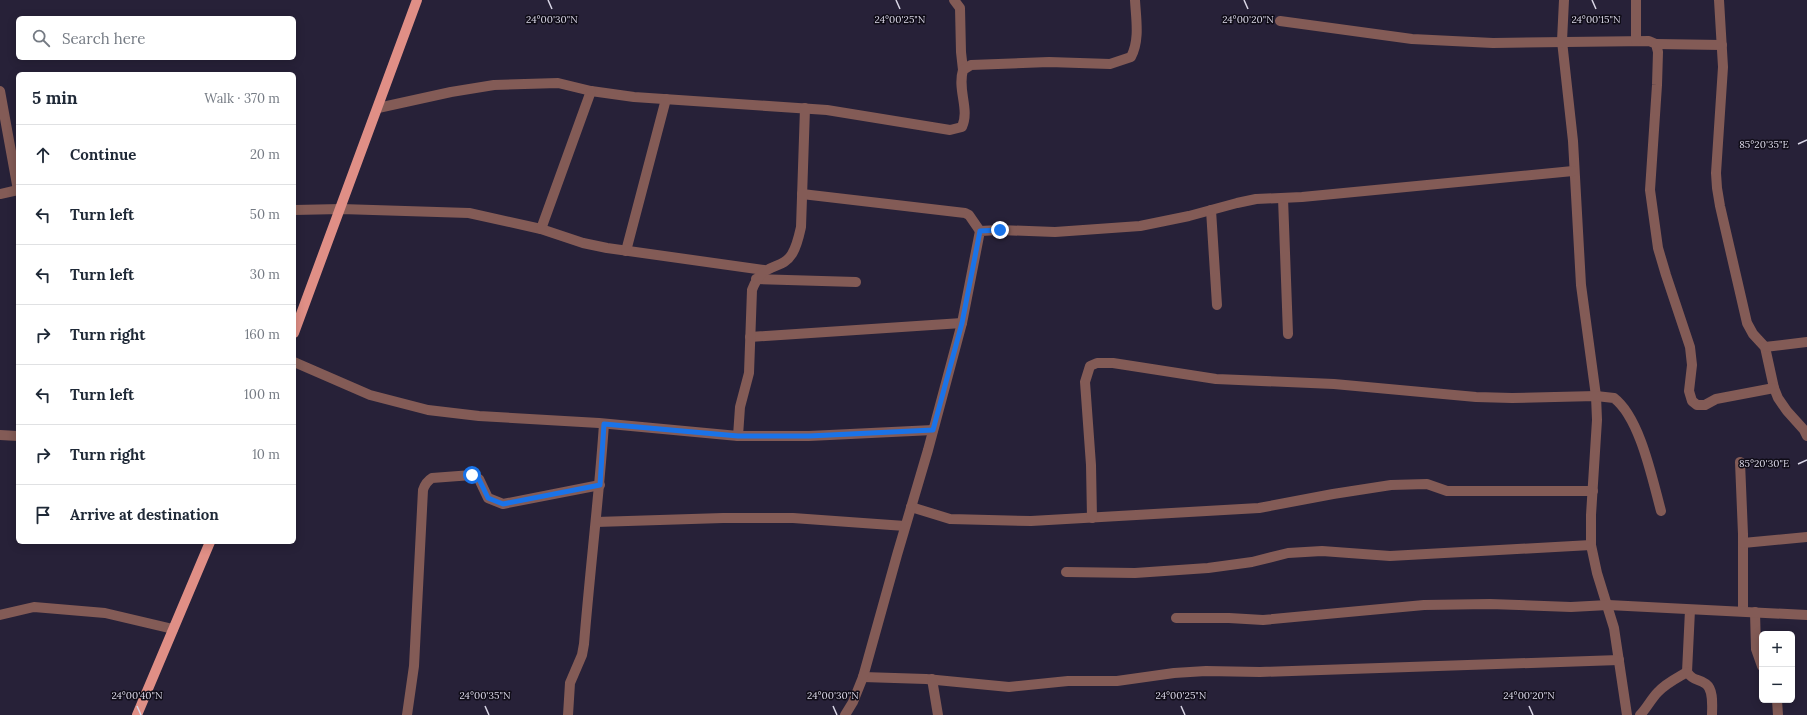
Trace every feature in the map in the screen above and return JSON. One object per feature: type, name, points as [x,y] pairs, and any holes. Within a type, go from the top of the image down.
[{"type":"main road","points":[[296,328],[417,0]]},
{"type":"main road","points":[[137,715],[209,544]]},
{"type":"street","points":[[378,108],[451,92],[494,85],[558,83],[591,91],[634,97],[834,110],[950,130],[962,127],[965,121],[960,80],[963,70],[960,8],[954,0]]},
{"type":"street","points":[[963,70],[971,65],[1049,62],[1110,64],[1122,62],[1131,58],[1135,50],[1137,38],[1135,0]]},
{"type":"street","points":[[1564,0],[1562,41],[1573,141],[1573,171],[1581,285],[1596,396],[1597,420],[1591,545],[1597,573],[1614,628],[1627,715]]},
{"type":"street","points":[[1636,0],[1636,40]]},
{"type":"street","points":[[1719,0],[1723,67],[1716,173],[1719,200],[1748,323],[1753,334],[1765,347],[1774,388],[1782,406],[1804,430],[1807,436]]},
{"type":"street","points":[[1280,21],[1412,39],[1493,43],[1649,40],[1656,44],[1722,45]]},
{"type":"street","points":[[1656,44],[1658,52],[1657,85],[1650,190],[1658,248],[1690,347],[1692,365],[1689,391],[1692,401],[1697,405],[1704,405],[1716,399],[1774,388]]},
{"type":"street","points":[[0,91],[16,179]]},
{"type":"street","points":[[541,229],[591,91]]},
{"type":"street","points":[[626,251],[666,99]]},
{"type":"street","points":[[738,436],[740,407],[749,373],[752,290],[756,279],[764,270],[786,260],[792,254],[799,238],[801,228],[805,108]]},
{"type":"street","points":[[980,231],[1000,230],[1055,232],[1140,226],[1256,200],[1573,171]]},
{"type":"street","points":[[0,194],[16,190]]},
{"type":"street","points":[[802,194],[966,213],[980,231],[962,323],[933,430],[863,677],[853,702],[845,715]]},
{"type":"street","points":[[1283,198],[1288,334]]},
{"type":"street","points":[[296,210],[341,209],[469,213],[541,229],[583,243],[626,251],[764,270]]},
{"type":"street","points":[[1211,210],[1217,305]]},
{"type":"street","points":[[756,279],[856,282]]},
{"type":"street","points":[[750,337],[962,323]]},
{"type":"street","points":[[1765,347],[1807,342]]},
{"type":"street","points":[[296,363],[370,395],[422,408],[479,416],[604,424],[738,436],[809,436],[933,430]]},
{"type":"street","points":[[1092,518],[1091,465],[1085,382],[1090,366],[1097,363],[1113,363],[1216,379],[1334,384],[1476,397],[1512,398],[1596,396],[1614,398],[1627,411],[1637,431],[1661,511]]},
{"type":"street","points":[[568,715],[570,683],[582,655],[584,644],[591,562],[600,485],[604,424]]},
{"type":"street","points":[[0,435],[16,436]]},
{"type":"street","points":[[1740,462],[1743,543],[1743,611]]},
{"type":"street","points":[[407,715],[414,666],[424,485],[432,478],[472,475],[479,479],[488,498],[503,504],[600,485]]},
{"type":"street","points":[[911,507],[950,519],[1032,521],[1259,508],[1391,485],[1427,484],[1447,491],[1593,491]]},
{"type":"street","points":[[596,522],[723,518],[793,518],[905,526]]},
{"type":"street","points":[[1743,543],[1807,537]]},
{"type":"street","points":[[1066,572],[1135,573],[1208,568],[1252,562],[1288,552],[1322,551],[1390,556],[1591,545]]},
{"type":"street","points":[[1176,618],[1229,618],[1263,620],[1424,605],[1529,605],[1571,607],[1608,605],[1807,615]]},
{"type":"street","points":[[0,615],[34,607],[105,613],[173,629]]},
{"type":"street","points":[[1690,610],[1687,672],[1691,679],[1706,684],[1710,688],[1712,698],[1712,715]]},
{"type":"street","points":[[1755,612],[1756,649],[1759,658]]},
{"type":"street","points":[[863,677],[932,679],[1010,687],[1068,682],[1118,681],[1174,673],[1206,671],[1260,672],[1619,660]]},
{"type":"street","points":[[1640,715],[1652,702],[1657,693],[1676,678],[1687,672]]},
{"type":"street","points":[[932,679],[938,715]]},
{"type":"street","points":[[1777,703],[1778,715]]},
{"type":"route","points":[[472,475],[479,479],[488,498],[503,504],[600,485],[604,424],[738,436],[809,436],[933,430],[962,323],[980,231],[1000,230]]}]
